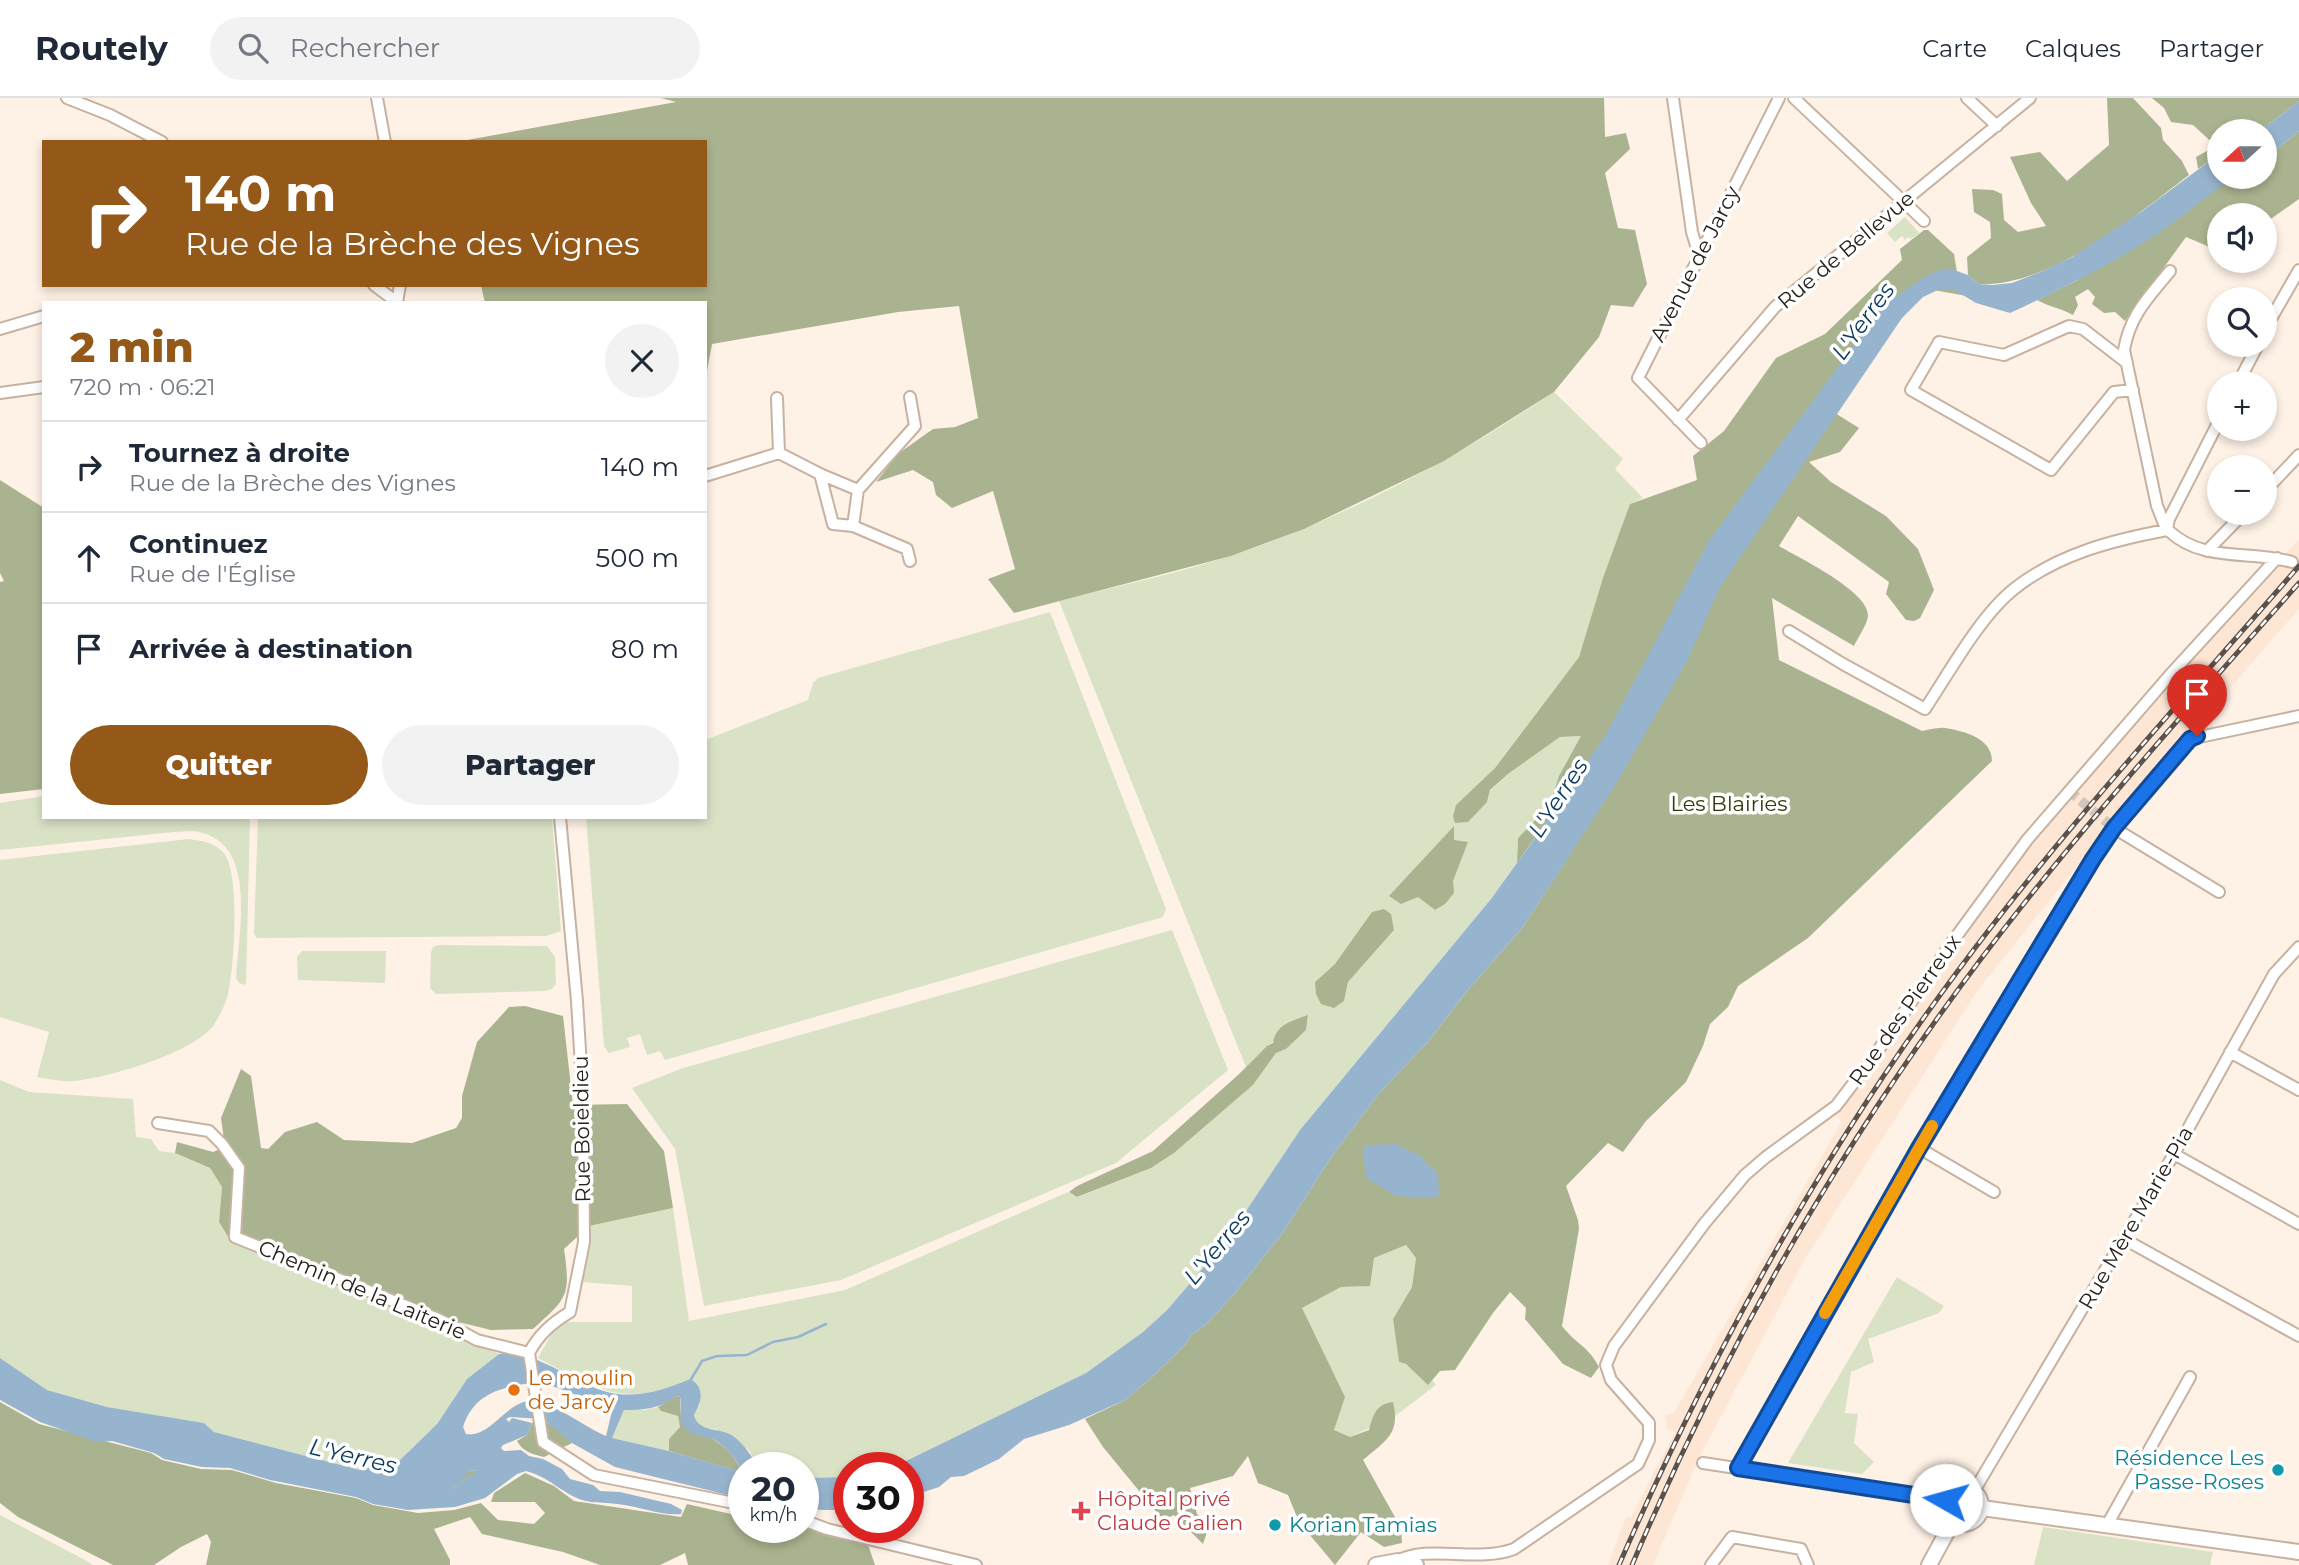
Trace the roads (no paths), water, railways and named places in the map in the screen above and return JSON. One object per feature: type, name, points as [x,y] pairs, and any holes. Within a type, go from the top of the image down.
[{"type":"main road","points":[[1958,1488],[1974,1491],[1979,1496],[1982,1508],[1974,1522],[1963,1525],[1953,1521],[1946,1512],[1946,1500],[1958,1488]]},
{"type":"main road","points":[[1982,1508],[2296,1556]]},
{"type":"main road","points":[[1929,1565],[1953,1521]]},
{"type":"main road","points":[[1376,1565],[1398,1561],[1416,1565]]},
{"type":"street","points":[[67,98],[121,120],[158,140]]},
{"type":"street","points":[[377,98],[385,140]]},
{"type":"street","points":[[1673,98],[1692,232],[1699,255]]},
{"type":"street","name":"Avenue de Jarcy","points":[[1678,420],[1638,378],[1779,98]]},
{"type":"street","points":[[1794,98],[1924,221]]},
{"type":"street","points":[[1967,98],[1997,126]]},
{"type":"street","name":"Rue de Bellevue","points":[[1678,420],[1775,307],[2030,98]]},
{"type":"street","points":[[2277,308],[2299,270]]},
{"type":"street","points":[[2170,271],[2135,313],[2127,332],[2124,350],[2157,506],[2167,530],[2191,545],[2207,551],[2292,562]]},
{"type":"street","points":[[377,287],[397,301]]},
{"type":"street","points":[[0,329],[42,317]]},
{"type":"street","points":[[2127,363],[2083,329],[2069,326],[2004,355],[1940,342],[1911,390],[2051,470],[2114,392],[2133,390]]},
{"type":"street","points":[[0,393],[42,387]]},
{"type":"street","points":[[853,526],[858,490],[915,426],[911,397]]},
{"type":"street","points":[[778,398],[779,453]]},
{"type":"street","points":[[1678,420],[1700,443]]},
{"type":"street","points":[[2167,530],[2169,520],[2209,441]]},
{"type":"street","points":[[707,475],[779,453],[858,490]]},
{"type":"street","points":[[2277,478],[2299,455]]},
{"type":"street","points":[[820,474],[833,524],[853,526],[907,549],[910,561]]},
{"type":"street","points":[[2207,551],[2232,525]]},
{"type":"street","points":[[1789,631],[1925,709],[1983,623],[2012,590],[2041,570],[2078,553],[2123,538],[2167,530]]},
{"type":"street","name":"Rue des Pierreux","points":[[1445,1555],[1483,1556],[1514,1549],[1638,1464],[1649,1440],[1649,1423],[1611,1380],[1606,1365],[1614,1346],[1704,1224],[1745,1175],[1836,1106],[2020,850],[2069,791],[2277,558]]},
{"type":"street","points":[[1738,1468],[1919,1148],[2114,828],[2190,739],[2299,716]]},
{"type":"street","name":"Rue Boieldieu","points":[[529,1353],[536,1340],[552,1323],[570,1312],[584,1242],[580,1049],[560,819]]},
{"type":"street","points":[[2114,828],[2218,892]]},
{"type":"street","name":"Rue Mère Marie-Pia","points":[[1974,1491],[2174,1154],[2274,974],[2299,947]]},
{"type":"street","points":[[2230,1052],[2299,1090]]},
{"type":"street","name":"Chemin de la Laiterie","points":[[158,1124],[209,1131],[239,1168],[235,1237],[438,1319],[477,1340],[529,1353]]},
{"type":"street","points":[[1919,1148],[1994,1192]]},
{"type":"street","points":[[2174,1154],[2299,1224]]},
{"type":"street","points":[[2124,1239],[2299,1336]]},
{"type":"street","points":[[529,1353],[543,1442],[594,1475],[728,1502]]},
{"type":"street","points":[[2107,1525],[2190,1377]]},
{"type":"street","points":[[1703,1462],[1946,1500]]},
{"type":"street","points":[[819,1526],[976,1565]]},
{"type":"street","points":[[1711,1565],[1731,1537],[1801,1549],[1808,1565]]},
{"type":"street","points":[[1398,1561],[1421,1554],[1445,1555]]},
{"type":"street","points":[[1432,1565],[1445,1555]]},
{"type":"water","points":[[2299,101],[2299,131],[2277,149],[2277,119]]},
{"type":"water","points":[[2207,163],[2207,189],[2216,189],[2155,235],[2073,282],[2010,313],[1976,303],[1953,289],[1940,289],[1923,297],[1902,318],[1720,587],[1687,661],[1616,784],[1523,927],[1468,990],[1427,1043],[1380,1092],[1330,1159],[1282,1234],[1235,1293],[1207,1324],[1192,1334],[1186,1344],[1125,1400],[1069,1425],[1024,1439],[999,1459],[964,1476],[951,1477],[939,1487],[924,1492],[924,1452],[1086,1373],[1143,1332],[1167,1310],[1199,1273],[1240,1220],[1300,1130],[1491,899],[1530,845],[1605,736],[1710,539],[1885,304],[1921,279],[1941,269],[1968,275],[1978,284],[2012,283],[2072,257],[2141,212]]},
{"type":"water","points":[[1395,1144],[1419,1155],[1438,1174],[1439,1195],[1433,1198],[1397,1196],[1366,1178],[1363,1148],[1368,1145]]},
{"type":"water","points":[[511,1352],[533,1358],[590,1386],[615,1394],[653,1392],[690,1379],[698,1386],[701,1395],[694,1415],[696,1421],[705,1427],[728,1433],[748,1452],[729,1452],[718,1442],[685,1429],[681,1419],[680,1397],[676,1396],[651,1408],[624,1410],[612,1438],[728,1468],[728,1495],[615,1467],[572,1443],[543,1419],[510,1417],[506,1419],[509,1422],[512,1418],[532,1423],[527,1435],[503,1445],[501,1448],[504,1451],[521,1450],[562,1469],[570,1479],[593,1485],[600,1491],[620,1492],[671,1504],[682,1510],[681,1514],[584,1501],[526,1471],[517,1474],[485,1498],[455,1507],[408,1510],[270,1480],[230,1468],[202,1467],[164,1459],[154,1453],[112,1441],[97,1442],[40,1422],[0,1400],[0,1358],[47,1390],[107,1407],[204,1423],[214,1432],[360,1470],[399,1461],[437,1424],[467,1379],[499,1354]],"holes":[[[537,1382],[613,1407],[606,1436],[536,1401],[519,1404],[482,1431],[466,1434],[463,1427],[468,1415],[475,1405],[492,1393]],[[467,1470],[477,1471],[453,1488],[421,1490],[434,1481]]]},
{"type":"water","points":[[833,1477],[833,1510],[819,1510],[819,1478]]},
{"type":"waterway","points":[[690,1381],[702,1361],[717,1356],[747,1355],[773,1342],[798,1337],[826,1324]]},
{"type":"waterway","name":"L'Yerres","points":[[405,1494],[448,1479],[457,1472],[469,1453]]},
{"type":"tunnel","points":[[2069,791],[2114,828]]},
{"type":"railway","points":[[1619,1565],[1691,1410],[1771,1259],[1814,1185],[1907,1041],[2038,868],[2299,566]]},
{"type":"railway","points":[[1632,1565],[1671,1477],[1757,1306],[1855,1140],[1908,1060],[1964,982],[2055,865],[2299,583]]},
{"type":"place","name":"Le moulin de Jarcy","points":[[514,1390]]},
{"type":"place","name":"Résidence Les Passe-Roses","points":[[2278,1470]]},
{"type":"place","name":"Hôpital privé Claude Galien","points":[[1081,1511]]},
{"type":"place","name":"Korian Tamias","points":[[1275,1525]]},
{"type":"park label","name":"Les Blairies","points":[[1729,804]]}]
